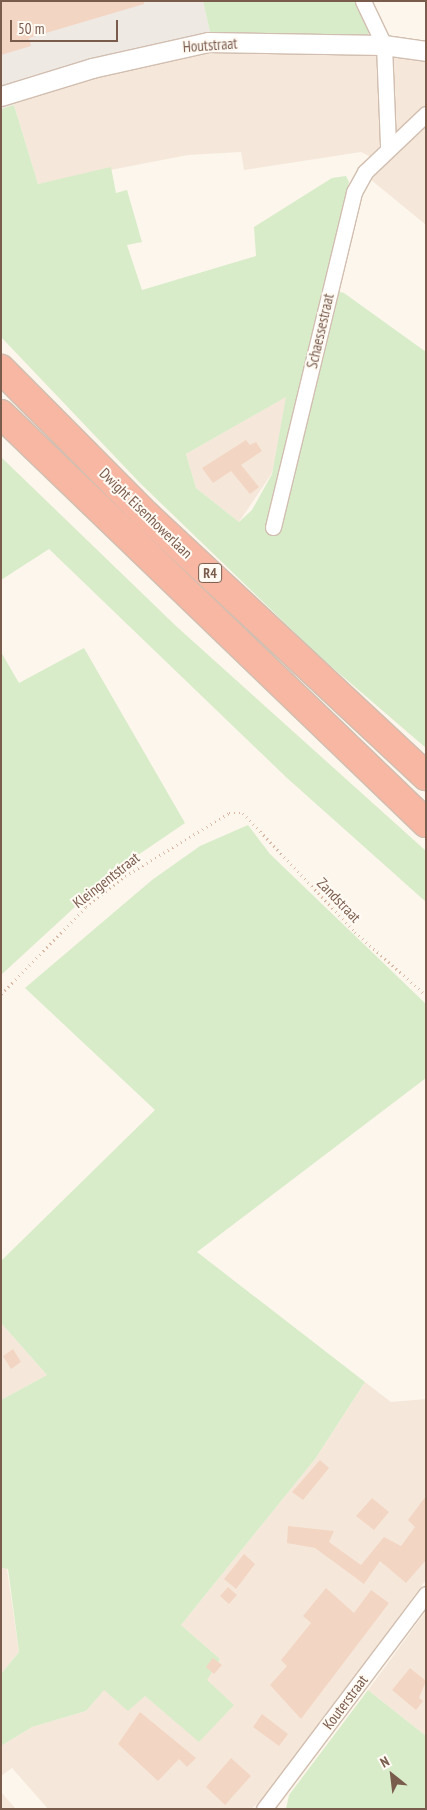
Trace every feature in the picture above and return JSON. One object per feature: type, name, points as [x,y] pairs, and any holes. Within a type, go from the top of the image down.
[{"type":"highway","name":"Dwight Eisenhowerlaan","points":[[1,369],[146,515],[426,776]]},
{"type":"highway","name":"R4","points":[[1,414],[426,823]]},
{"type":"street","points":[[363,1],[384,45],[388,146]]},
{"type":"street","name":"Houtstraat","points":[[1,96],[186,45],[384,45],[426,51]]},
{"type":"street","name":"Schaessestraat","points":[[273,527],[354,192],[365,172],[388,146],[426,114]]},
{"type":"street","name":"Kouterstraat","points":[[264,1809],[426,1594]]},
{"type":"path","name":"Kleingentstraat","points":[[1,994],[86,907],[125,876],[211,820],[243,813]]},
{"type":"path","name":"Zandstraat","points":[[243,813],[355,932],[426,995]]},
{"type":"shaded area","points":[[1,1],[203,1],[210,32],[31,76],[8,85],[14,105],[1,109]]},
{"type":"shaded area","points":[[210,32],[365,37],[426,46],[426,225],[370,179],[382,163],[361,152],[244,170],[241,152],[188,155],[38,184],[8,85],[90,58]]},
{"type":"shaded area","points":[[287,396],[272,473],[239,522],[196,488],[186,454]]},
{"type":"shaded area","points":[[1,1323],[47,1375],[1,1400]]},
{"type":"shaded area","points":[[365,1382],[391,1402],[426,1399],[426,1580],[265,1797],[251,1809],[48,1809],[12,1768],[1,1776],[1,1746],[32,1727],[86,1711],[104,1689],[145,1696],[199,1741],[206,1680],[220,1659],[181,1625],[315,1459]]},
{"type":"shaded area","points":[[1,1568],[7,1569],[19,1652],[1,1674]]},
{"type":"shaded area","points":[[426,1611],[426,1736],[368,1690]]},
{"type":"shaded area","points":[[1,1792],[16,1809],[1,1809]]},
{"type":"green space","points":[[203,1],[357,1],[370,32],[365,37],[210,32]]},
{"type":"green space","points":[[14,105],[38,184],[111,167],[116,193],[127,190],[142,242],[127,245],[142,290],[256,256],[254,227],[332,178],[346,176],[349,182],[323,287],[344,293],[426,352],[426,748],[319,656],[140,483],[1,337],[1,109]],"holes":[[[286,397],[272,474],[252,510],[239,522],[196,488],[186,454]]]},
{"type":"green space","points":[[1,457],[176,626],[426,851],[426,902],[287,778],[49,549],[1,580]]},
{"type":"green space","points":[[84,648],[185,823],[113,872],[1,975],[1,652],[19,683]]},
{"type":"green space","points":[[248,825],[270,854],[426,1004],[426,1078],[197,1252],[365,1382],[315,1459],[181,1625],[220,1659],[207,1680],[234,1705],[199,1742],[145,1696],[128,1711],[104,1690],[86,1711],[32,1727],[1,1746],[1,1674],[19,1652],[8,1569],[1,1568],[1,1400],[47,1375],[1,1323],[1,1261],[155,1110],[25,988],[152,880],[200,846]]},
{"type":"green space","points":[[368,1690],[426,1736],[426,1809],[286,1809],[289,1795]]},
{"type":"building","points":[[1,1],[144,1],[144,4],[29,38],[31,46],[1,55]]},
{"type":"building","points":[[246,440],[250,445],[256,442],[262,451],[241,465],[259,487],[250,494],[231,471],[213,483],[202,468]]},
{"type":"building","points":[[13,1349],[21,1362],[11,1369],[3,1356]]},
{"type":"building","points":[[320,1460],[329,1468],[303,1500],[292,1492]]},
{"type":"building","points":[[426,1496],[426,1560],[406,1583],[380,1561],[364,1584],[315,1548],[287,1543],[288,1526],[334,1531],[329,1542],[361,1565],[384,1537],[401,1546],[415,1527],[408,1520]]},
{"type":"building","points":[[372,1498],[389,1512],[374,1530],[356,1516]]},
{"type":"building","points":[[244,1554],[255,1564],[236,1589],[224,1579]]},
{"type":"building","points":[[228,1587],[237,1595],[229,1604],[220,1596]]},
{"type":"building","points":[[326,1588],[354,1613],[371,1590],[389,1603],[301,1719],[270,1685],[287,1666],[281,1660],[311,1623],[303,1616]]},
{"type":"building","points":[[213,1658],[222,1665],[214,1674],[206,1667]]},
{"type":"building","points":[[410,1668],[426,1681],[419,1698],[423,1701],[416,1710],[392,1690]]},
{"type":"building","points":[[140,1712],[196,1758],[187,1767],[179,1759],[158,1781],[118,1744]]},
{"type":"building","points":[[262,1714],[288,1734],[279,1746],[253,1727]]},
{"type":"building","points":[[231,1758],[251,1776],[225,1805],[206,1787]]}]
